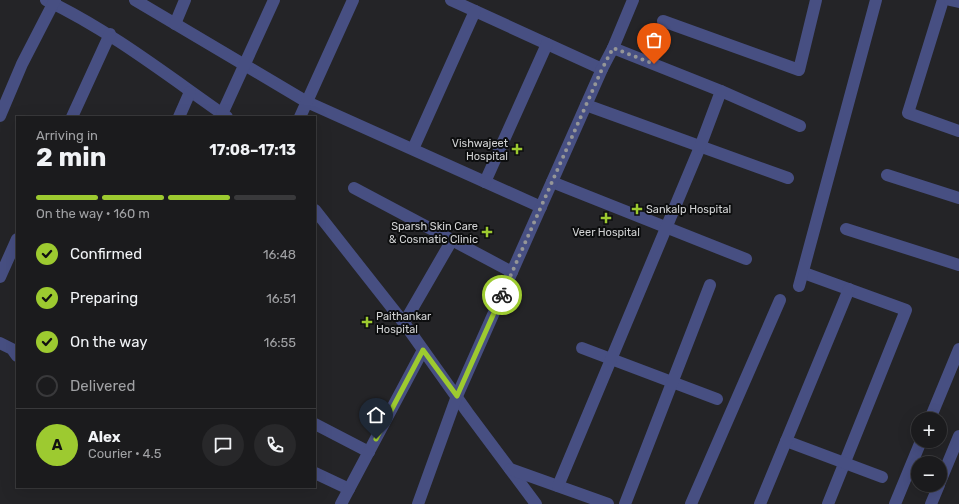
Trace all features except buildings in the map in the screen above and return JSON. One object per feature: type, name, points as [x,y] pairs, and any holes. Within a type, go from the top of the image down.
[{"type":"street","points":[[135,0],[307,102],[541,207]]},
{"type":"street","points":[[175,24],[185,0]]},
{"type":"street","points":[[0,116],[3,100],[22,64],[51,1],[110,34],[225,116],[245,65],[274,0]]},
{"type":"street","points":[[300,116],[353,0]]},
{"type":"street","points":[[451,0],[602,69]]},
{"type":"street","points":[[421,503],[457,396],[602,69],[613,48],[633,0]]},
{"type":"street","points":[[663,21],[799,70],[816,0]]},
{"type":"street","points":[[799,286],[804,273],[876,0]]},
{"type":"street","points":[[943,0],[908,113],[959,131]]},
{"type":"street","points":[[950,0],[959,2]]},
{"type":"street","points":[[413,149],[475,11]]},
{"type":"street","points":[[72,116],[110,34]]},
{"type":"street","points":[[485,182],[547,44]]},
{"type":"street","points":[[613,48],[721,91],[800,126]]},
{"type":"street","points":[[558,486],[700,147],[721,91]]},
{"type":"street","points":[[179,116],[190,92]]},
{"type":"street","points":[[586,105],[788,178]]},
{"type":"street","points":[[887,175],[959,198]]},
{"type":"street","points":[[552,182],[746,259]]},
{"type":"street","points":[[354,188],[512,272]]},
{"type":"street","points":[[316,211],[404,323],[536,504]]},
{"type":"street","points":[[846,229],[959,265]]},
{"type":"street","points":[[404,323],[452,240]]},
{"type":"street","points":[[0,277],[16,241]]},
{"type":"street","points":[[804,273],[906,310],[828,504]]},
{"type":"street","points":[[625,504],[710,285]]},
{"type":"street","points":[[760,504],[849,289]]},
{"type":"street","points":[[692,504],[780,300]]},
{"type":"street","points":[[0,343],[12,349],[16,355]]},
{"type":"street","points":[[582,348],[717,399]]},
{"type":"street","points":[[933,412],[959,349]]},
{"type":"street","points":[[341,504],[423,350]]},
{"type":"street","points":[[316,425],[369,452]]},
{"type":"street","points":[[947,465],[959,436]]},
{"type":"street","points":[[786,441],[882,477]]},
{"type":"street","points":[[895,504],[918,448]]},
{"type":"street","points":[[510,469],[608,504]]},
{"type":"street","points":[[316,472],[349,489]]},
{"type":"street","points":[[931,504],[936,492]]},
{"type":"way so far","points":[[502,295],[602,69],[613,48],[654,64]]},
{"type":"place","name":"Vishwajeet Hospital","points":[[517,149]]},
{"type":"place","name":"Sankalp Hospital","points":[[637,209]]},
{"type":"place","name":"Veer Hospital","points":[[606,218]]},
{"type":"place","name":"Sparsh Skin Care & Cosmatic Clinic","points":[[487,232]]},
{"type":"place","name":"Paithankar Hospital","points":[[367,322]]},
{"type":"route","points":[[376,439],[423,350],[457,396],[502,295]]}]
